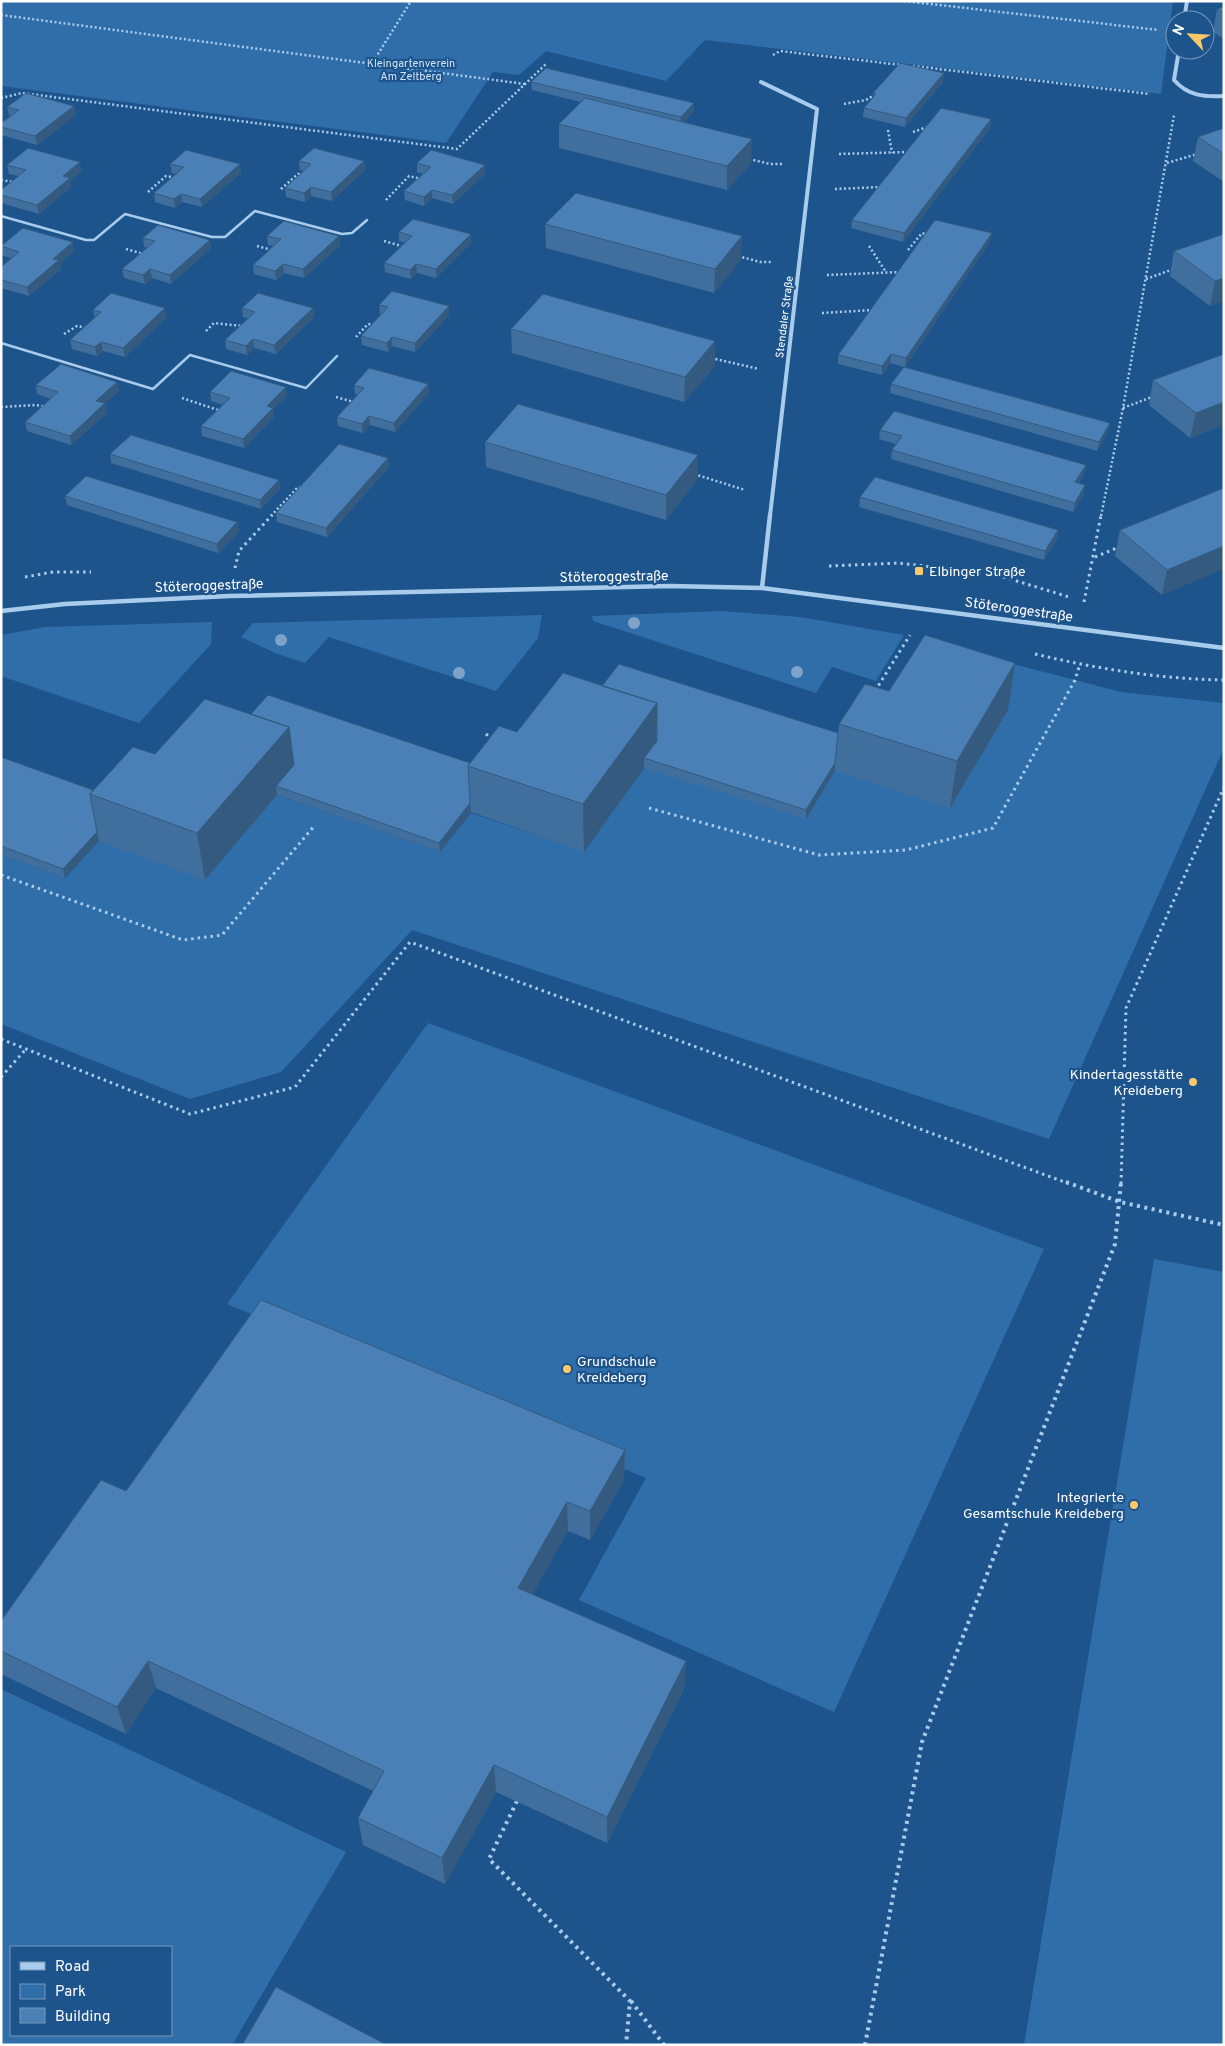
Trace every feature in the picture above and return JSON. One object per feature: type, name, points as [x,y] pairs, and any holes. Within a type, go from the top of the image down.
[{"type":"street","points":[[1177,60],[1174,80],[1182,91],[1205,97],[1224,96]]},
{"type":"street","points":[[761,82],[817,109]]},
{"type":"street","name":"Stendaler Straße","points":[[762,588],[817,109]]},
{"type":"street","name":"Stöteroggestraße","points":[[1,611],[65,604],[229,596],[670,586],[762,588],[1224,648]]},
{"type":"lane","points":[[1,216],[86,240],[94,240],[125,214],[212,237],[225,237],[256,211],[342,234],[352,233],[367,220]]},
{"type":"lane","points":[[1,343],[153,389],[190,356],[306,388],[338,356]]},
{"type":"path","points":[[373,62],[411,1]]},
{"type":"path","points":[[904,1],[1165,31]]},
{"type":"path","points":[[1,15],[373,62],[525,84]]},
{"type":"path","points":[[761,82],[772,56],[780,50],[1167,96],[1182,91]]},
{"type":"path","points":[[1,98],[22,93],[456,149],[546,64]]},
{"type":"path","points":[[817,109],[866,100],[883,90]]},
{"type":"path","points":[[1084,602],[1123,408],[1167,163],[1176,101],[1182,91]]},
{"type":"path","points":[[913,132],[932,126]]},
{"type":"path","points":[[888,130],[892,153]]},
{"type":"path","points":[[811,155],[911,152]]},
{"type":"path","points":[[1167,163],[1198,154]]},
{"type":"path","points":[[741,157],[770,164],[810,165]]},
{"type":"path","points":[[367,220],[409,176],[426,180]]},
{"type":"path","points":[[1,180],[15,182]]},
{"type":"path","points":[[807,190],[884,186]]},
{"type":"path","points":[[908,250],[922,233],[930,235]]},
{"type":"path","points":[[869,246],[887,272]]},
{"type":"path","points":[[734,254],[760,262],[799,263]]},
{"type":"path","points":[[1146,279],[1180,267]]},
{"type":"path","points":[[799,276],[903,272]]},
{"type":"path","points":[[794,315],[876,310]]},
{"type":"path","points":[[214,324],[250,327]]},
{"type":"path","points":[[702,356],[786,376]]},
{"type":"path","points":[[153,389],[225,412]]},
{"type":"path","points":[[1123,408],[1158,395]]},
{"type":"path","points":[[1,407],[36,405],[52,409]]},
{"type":"path","points":[[691,474],[772,498]]},
{"type":"path","points":[[229,596],[239,551],[298,487],[307,490]]},
{"type":"path","points":[[1094,557],[1121,546]]},
{"type":"path","points":[[870,699],[911,634]]},
{"type":"path","points":[[1028,653],[1102,669],[1191,680],[1224,680]]},
{"type":"path","points":[[649,808],[819,855],[906,850],[993,828],[1075,680],[1080,664]]},
{"type":"path","points":[[486,734],[500,746]]},
{"type":"path","points":[[865,2045],[922,1742],[1116,1244],[1120,1202],[1126,1008],[1224,787]]},
{"type":"path","points":[[1,875],[184,940],[222,935],[315,825]]},
{"type":"path","points":[[1,1039],[190,1114],[295,1087],[410,942],[1120,1202],[1224,1224]]},
{"type":"path","points":[[1,1077],[26,1049]]},
{"type":"path","points":[[517,1801],[489,1859],[630,2001],[664,2045]]},
{"type":"path","points":[[626,2045],[630,2001]]},
{"type":"green space","name":"Kleingartenverein Am Zeltberg","points":[[1,1],[1173,1],[1172,10],[1165,10],[1165,60],[1161,94],[705,40],[666,81],[546,51],[519,75],[493,72],[446,143],[1,86]]},
{"type":"green space","points":[[721,611],[800,617],[904,635],[876,681],[832,667],[816,693],[593,621],[592,616]]},
{"type":"green space","points":[[542,615],[538,638],[496,691],[329,637],[305,663],[275,653],[241,637],[253,623]]},
{"type":"green space","points":[[212,622],[211,644],[139,723],[1,676],[1,635],[45,627]]},
{"type":"green space","points":[[944,646],[1121,692],[1224,703],[1224,748],[1049,1139],[412,930],[281,1072],[190,1099],[1,1024],[1,855],[65,878],[99,841],[277,795],[440,852],[471,813],[584,851],[644,768],[835,771]]},
{"type":"green space","points":[[428,1023],[1044,1249],[834,1712],[579,1600],[646,1478],[227,1304]]},
{"type":"green space","points":[[1154,1259],[1224,1272],[1224,2045],[1024,2045]]},
{"type":"green space","points":[[1,1689],[346,1852],[232,2045],[1,2045]]},
{"type":"building","points":[[1224,7],[1224,13],[1217,9]]},
{"type":"building","points":[[900,63],[944,73],[906,118],[864,108],[876,94],[873,93]]},
{"type":"building","points":[[546,68],[694,103],[681,117],[531,82]]},
{"type":"building","points":[[26,93],[74,106],[35,136],[1,127],[1,123],[19,110],[7,107]]},
{"type":"building","points":[[585,98],[752,139],[727,166],[559,124]]},
{"type":"building","points":[[941,108],[991,119],[904,233],[852,220]]},
{"type":"building","points":[[1224,128],[1224,154],[1198,137]]},
{"type":"building","points":[[28,148],[80,162],[63,176],[70,178],[37,205],[1,195],[1,190],[26,170],[7,165]]},
{"type":"building","points":[[314,148],[364,161],[331,192],[311,187],[304,193],[285,188],[311,164],[299,161]]},
{"type":"building","points":[[186,150],[240,164],[200,199],[181,194],[174,199],[154,193],[184,167],[170,164]]},
{"type":"building","points":[[431,150],[485,165],[452,195],[432,190],[424,197],[404,191],[431,167],[417,163]]},
{"type":"building","points":[[576,193],[742,236],[715,269],[545,224]]},
{"type":"building","points":[[413,219],[471,234],[436,269],[416,264],[410,270],[384,263],[412,236],[399,232]]},
{"type":"building","points":[[935,220],[992,233],[906,358],[891,354],[882,366],[838,355]]},
{"type":"building","points":[[284,221],[339,236],[303,269],[283,264],[275,271],[253,265],[281,239],[267,236]]},
{"type":"building","points":[[158,225],[210,240],[170,275],[150,269],[143,275],[122,269],[155,241],[143,238]]},
{"type":"building","points":[[23,228],[73,242],[53,259],[59,260],[27,287],[1,280],[1,267],[19,252],[1,246]]},
{"type":"building","points":[[1224,234],[1224,278],[1215,281],[1174,251]]},
{"type":"building","points":[[392,291],[449,306],[415,343],[392,337],[387,343],[361,336],[388,307],[379,305]]},
{"type":"building","points":[[111,293],[165,308],[123,348],[101,342],[95,347],[70,340],[101,312],[93,310]]},
{"type":"building","points":[[258,293],[313,308],[274,345],[253,339],[246,346],[225,340],[255,312],[242,308]]},
{"type":"building","points":[[543,294],[715,341],[685,377],[511,329]]},
{"type":"building","points":[[1224,354],[1224,402],[1196,413],[1153,380]]},
{"type":"building","points":[[61,364],[117,382],[96,401],[105,403],[70,436],[25,422],[58,392],[36,385]]},
{"type":"building","points":[[904,367],[1110,423],[1099,442],[891,384]]},
{"type":"building","points":[[369,368],[428,384],[394,423],[369,416],[362,424],[337,417],[364,388],[354,385]]},
{"type":"building","points":[[231,371],[286,387],[267,406],[273,408],[243,439],[201,426],[230,398],[210,392]]},
{"type":"building","points":[[518,404],[698,455],[666,495],[485,442]]},
{"type":"building","points":[[894,411],[1086,465],[1075,482],[1085,485],[1075,503],[892,450],[902,436],[880,430]]},
{"type":"building","points":[[131,435],[279,480],[260,500],[110,454]]},
{"type":"building","points":[[339,444],[388,458],[326,528],[276,513]]},
{"type":"building","points":[[86,476],[237,522],[217,544],[65,496]]},
{"type":"building","points":[[875,477],[1058,530],[1045,551],[860,497]]},
{"type":"building","points":[[1224,488],[1224,546],[1167,570],[1120,530]]},
{"type":"building","points":[[925,635],[1015,663],[957,761],[839,724],[865,684],[889,691]]},
{"type":"building","points":[[619,664],[838,733],[835,763],[806,810],[644,758],[657,741],[657,703],[602,686]]},
{"type":"building","points":[[563,673],[657,703],[583,804],[468,766],[499,726],[517,732]]},
{"type":"building","points":[[268,695],[470,763],[468,766],[470,803],[439,843],[276,786],[294,765],[289,727],[251,714]]},
{"type":"building","points":[[205,699],[289,727],[197,833],[90,794],[133,747],[155,754]]},
{"type":"building","points":[[1,757],[93,790],[90,794],[97,832],[63,869],[1,846]]},
{"type":"building","points":[[261,1300],[625,1450],[590,1511],[567,1502],[518,1588],[686,1661],[607,1817],[494,1765],[442,1858],[358,1818],[384,1771],[148,1661],[117,1707],[1,1651],[1,1621],[101,1480],[126,1491]]},
{"type":"building","points":[[276,1987],[387,2045],[242,2045]]},
{"type":"place","name":"Elbinger Straße","points":[[919,571]]},
{"type":"place","name":"Kindertagesstätte Kreideberg","points":[[1193,1082]]},
{"type":"place","name":"Grundschule Kreideberg","points":[[567,1369]]},
{"type":"place","name":"Integrierte Gesamtschule Kreideberg","points":[[1134,1505]]}]
